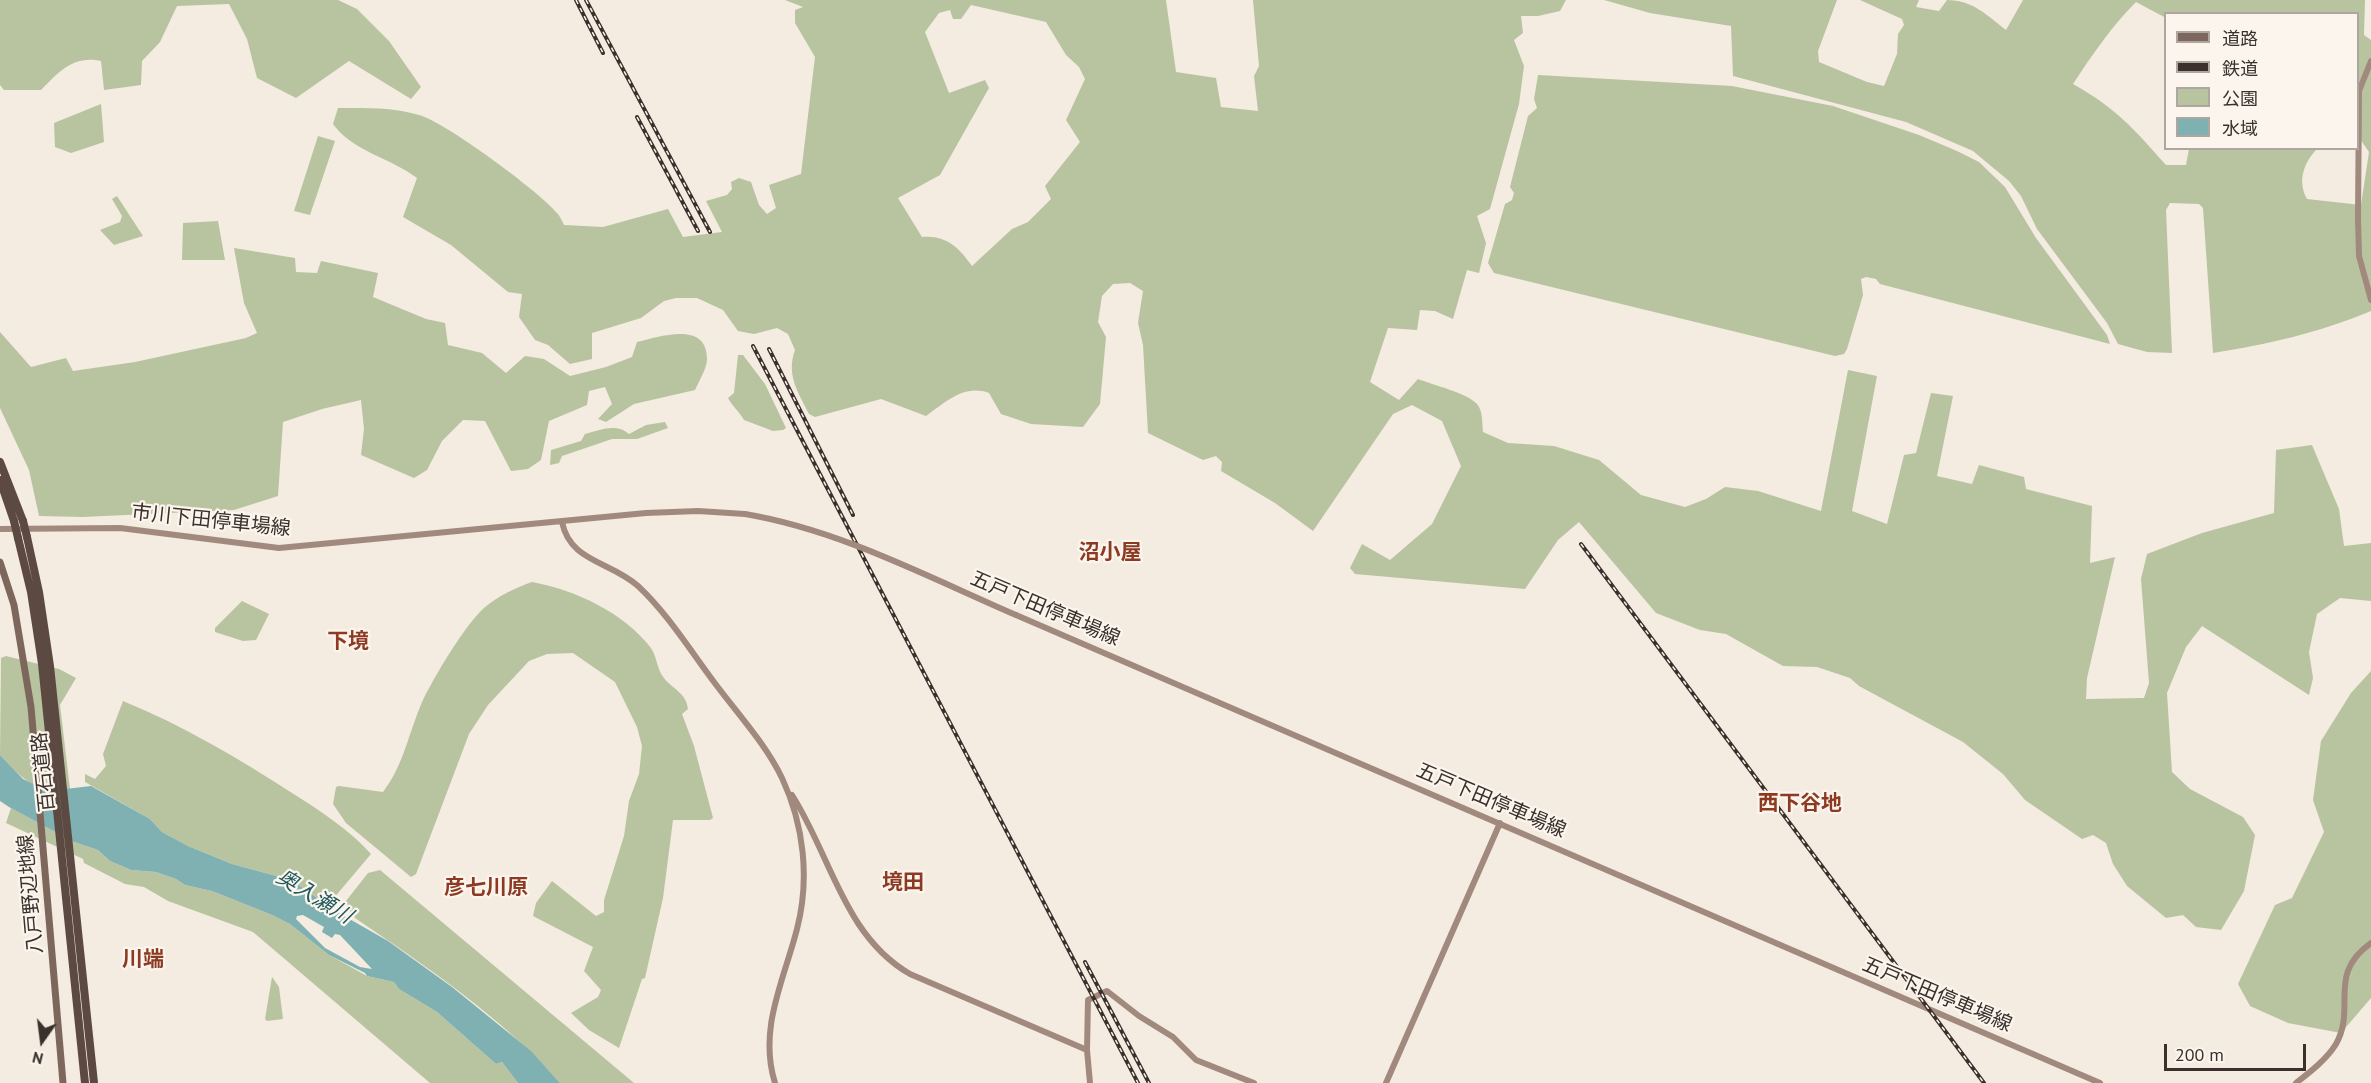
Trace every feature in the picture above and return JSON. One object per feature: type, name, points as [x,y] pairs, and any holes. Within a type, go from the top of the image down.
[{"type":"highway","name":"百石道路","points":[[0,462],[23,538],[46,665],[85,1083]]},
{"type":"highway","name":"百石道路","points":[[0,480],[18,521]]},
{"type":"highway","name":"百石道路","points":[[65,852],[81,964],[94,1083]]},
{"type":"main road","points":[[2359,91],[2371,61]]},
{"type":"main road","points":[[2359,150],[2359,256],[2371,300]]},
{"type":"main road","name":"五戸下田停車場線","points":[[562,522],[646,513],[698,511],[745,514],[782,520],[820,531],[1500,822],[2100,1083]]},
{"type":"main road","points":[[562,522],[565,538],[578,552],[624,575],[652,601],[763,747],[817,843],[860,927],[875,947],[893,963],[933,985],[1087,1050]]},
{"type":"main road","name":"市川下田停車場線","points":[[0,529],[120,528],[279,548],[562,522]]},
{"type":"main road","name":"八戸野辺地線","points":[[0,562],[14,605],[36,751],[63,1083]]},
{"type":"main road","points":[[775,1083],[769,1052],[769,1032],[802,905],[803,848],[786,789]]},
{"type":"main road","points":[[1386,1083],[1500,822]]},
{"type":"main road","points":[[803,848],[817,843]]},
{"type":"main road","points":[[803,848],[821,854]]},
{"type":"main road","points":[[2296,1083],[2336,1043],[2343,1022],[2344,987],[2351,961],[2371,943]]},
{"type":"main road","points":[[1090,1083],[1087,1050],[1088,1000],[1107,991],[1139,1016],[1173,1037],[1196,1060],[1254,1083]]},
{"type":"green space","points":[[0,0],[338,0],[357,9],[389,41],[421,87],[411,99],[349,61],[296,98],[257,78],[247,39],[229,4],[177,6],[160,42],[142,61],[141,85],[104,90],[101,61],[82,60],[67,66],[41,90],[4,90],[0,85]]},
{"type":"green space","points":[[785,0],[1166,0],[1176,72],[1216,78],[1221,107],[1258,111],[1254,76],[1259,66],[1253,0],[1566,0],[1560,11],[1538,16],[1521,16],[1523,33],[1514,40],[1524,66],[1519,104],[1490,209],[1477,216],[1486,243],[1479,273],[1467,270],[1453,319],[1435,311],[1420,310],[1417,330],[1388,328],[1370,382],[1399,400],[1418,379],[1458,393],[1472,400],[1479,407],[1483,432],[1508,443],[1554,446],[1599,460],[1641,495],[1685,507],[1706,499],[1725,487],[1758,491],[1821,511],[1848,370],[1877,376],[1852,511],[1887,524],[1904,455],[1916,453],[1931,393],[1953,396],[1937,476],[1972,484],[1979,465],[2024,477],[2026,489],[2092,506],[2090,563],[2115,557],[2087,678],[2086,699],[2144,698],[2149,683],[2141,579],[2147,554],[2202,533],[2274,513],[2276,450],[2312,445],[2339,509],[2344,546],[2371,543],[2371,601],[2340,598],[2317,614],[2309,652],[2313,678],[2309,695],[2202,626],[2186,647],[2167,693],[2172,772],[2190,789],[2243,817],[2255,835],[2244,891],[2221,930],[2196,927],[2183,915],[2166,918],[2127,886],[2113,864],[2106,843],[2093,835],[2082,839],[2025,800],[2003,774],[1963,742],[1859,686],[1850,678],[1817,667],[1783,666],[1726,634],[1700,630],[1656,613],[1579,522],[1558,540],[1525,589],[1355,574],[1350,568],[1362,544],[1390,560],[1432,524],[1461,466],[1442,421],[1412,405],[1393,414],[1313,531],[1275,503],[1221,471],[1222,462],[1216,456],[1203,460],[1148,433],[1143,345],[1138,323],[1143,291],[1130,283],[1113,284],[1102,296],[1098,322],[1106,337],[1100,404],[1083,427],[1031,424],[1001,414],[989,393],[980,391],[971,391],[956,396],[926,416],[881,399],[815,417],[809,414],[795,383],[792,367],[795,350],[788,334],[777,328],[754,334],[738,331],[723,310],[697,298],[676,298],[664,301],[641,318],[592,333],[592,359],[570,364],[548,345],[535,340],[519,317],[522,294],[508,292],[451,245],[403,217],[417,178],[350,141],[333,124],[338,108],[378,108],[419,115],[432,120],[470,144],[532,190],[558,214],[564,225],[603,227],[668,209],[683,237],[722,232],[706,201],[727,195],[732,189],[731,182],[739,178],[751,182],[759,205],[767,214],[776,208],[769,185],[801,174],[815,57],[795,23],[795,10],[803,7]],"holes":[[[971,5],[1046,22],[1066,55],[1079,67],[1085,79],[1066,120],[1080,142],[1045,186],[1051,199],[1028,222],[1012,229],[972,266],[952,244],[939,238],[922,237],[898,198],[940,175],[989,88],[985,80],[949,93],[925,32],[939,13],[950,10],[953,19],[961,19]]]},
{"type":"green space","points":[[1604,0],[1837,0],[1818,51],[1819,62],[1867,82],[1884,86],[1897,54],[1898,34],[1904,25],[1902,19],[1860,0],[1919,0],[1916,7],[1939,11],[1947,0],[1956,1],[1979,9],[2006,30],[2023,0],[2365,0],[2364,35],[2371,40],[2371,311],[2332,326],[2293,337],[2213,353],[2203,208],[2199,204],[2170,203],[2166,210],[2172,353],[2147,352],[2118,344],[2107,323],[2037,229],[2021,196],[2009,181],[1973,151],[1906,122],[1733,76],[1731,26],[1650,13]]},
{"type":"green space","points":[[1538,75],[1732,86],[1833,106],[1919,135],[1957,151],[1979,162],[2005,187],[2036,238],[2107,335],[2110,344],[1880,284],[1876,279],[1866,277],[1861,279],[1863,295],[1847,349],[1844,354],[1835,356],[1494,273],[1488,263],[1505,204],[1512,200],[1514,193],[1510,187],[1528,116],[1537,108],[1534,99]]},
{"type":"green space","points":[[101,104],[104,142],[71,153],[55,147],[54,123]]},
{"type":"green space","points":[[318,136],[335,141],[310,215],[294,211]]},
{"type":"green space","points":[[117,196],[143,236],[114,245],[100,230],[120,222],[122,216],[112,199]]},
{"type":"green space","points":[[218,221],[225,260],[182,260],[183,223]]},
{"type":"green space","points":[[234,248],[295,258],[296,272],[317,273],[321,261],[378,273],[373,297],[426,319],[445,323],[448,345],[482,353],[506,373],[525,356],[544,359],[570,376],[606,367],[632,357],[637,342],[680,334],[691,335],[699,339],[705,347],[707,363],[695,390],[634,404],[606,422],[598,419],[612,404],[605,387],[589,391],[587,405],[549,421],[541,460],[528,469],[511,471],[485,421],[463,420],[442,441],[427,470],[414,478],[361,455],[364,429],[361,400],[322,409],[283,422],[278,496],[234,510],[83,517],[39,516],[29,470],[0,408],[0,332],[31,367],[66,358],[73,371],[135,362],[246,338],[257,333],[244,303]]},
{"type":"green space","points":[[738,355],[743,355],[765,384],[786,428],[783,430],[773,431],[744,420],[728,398],[734,393]]},
{"type":"green space","points":[[665,422],[668,428],[637,439],[612,439],[562,456],[559,463],[550,465],[551,450],[581,441],[585,434],[614,428],[629,434],[646,425]]},
{"type":"green space","points":[[532,582],[565,591],[598,605],[627,624],[651,648],[662,675],[687,703],[688,709],[682,714],[694,746],[713,818],[710,820],[673,820],[663,898],[645,978],[642,979],[619,1048],[589,1030],[571,1013],[598,997],[601,990],[584,971],[593,947],[533,916],[536,903],[552,881],[596,916],[604,912],[604,900],[624,836],[629,801],[639,774],[642,746],[637,727],[615,682],[573,653],[547,654],[529,661],[488,705],[469,734],[416,874],[411,877],[346,823],[333,804],[336,787],[339,786],[383,792],[396,771],[423,700],[459,639],[476,616],[489,604]]},
{"type":"green space","points":[[242,601],[269,614],[256,640],[243,641],[215,632],[215,628]]},
{"type":"green space","points":[[6,656],[59,669],[76,678],[60,705],[70,789],[38,787],[23,778],[0,755],[1,658]]},
{"type":"green space","points":[[2371,671],[2371,998],[2341,1033],[2288,1023],[2250,1006],[2238,984],[2275,905],[2292,898],[2324,832],[2313,800],[2321,741],[2351,693]]},
{"type":"green space","points":[[123,701],[188,731],[251,767],[334,821],[371,854],[328,905],[291,880],[232,864],[188,846],[162,832],[150,819],[85,782],[85,774],[95,779],[106,766],[103,754]]},
{"type":"green space","points":[[11,808],[74,842],[98,850],[110,861],[131,870],[156,872],[185,885],[212,891],[290,924],[329,955],[367,976],[394,982],[399,989],[437,1012],[496,1064],[502,1062],[518,1083],[430,1083],[253,932],[168,901],[144,887],[125,884],[84,863],[83,859],[6,823]]},
{"type":"green space","points":[[380,870],[634,1083],[560,1083],[538,1059],[463,994],[355,918],[348,910],[346,901],[368,873]]},
{"type":"green space","points":[[272,977],[279,987],[283,1019],[267,1021],[265,1019]]},
{"type":"water","name":"奥入瀬川","points":[[0,755],[23,779],[48,791],[91,786],[150,819],[162,832],[188,846],[232,864],[291,880],[339,913],[388,941],[452,987],[531,1051],[560,1083],[518,1083],[502,1062],[496,1064],[437,1012],[399,989],[394,982],[367,976],[329,955],[290,924],[212,891],[185,885],[156,872],[131,870],[110,861],[98,850],[74,842],[0,801]],"holes":[[[303,915],[324,927],[322,932],[332,938],[335,934],[340,935],[372,969],[360,967],[325,948],[296,919],[297,916]]]},
{"type":"railway","points":[[576,0],[603,53]]},
{"type":"railway","points":[[586,0],[710,232]]},
{"type":"railway","points":[[637,117],[698,231]]},
{"type":"railway","points":[[753,346],[1138,1083]]},
{"type":"railway","points":[[769,349],[853,515]]},
{"type":"railway","points":[[1581,544],[1984,1083]]},
{"type":"railway","points":[[1085,962],[1149,1083]]},
{"type":"district","name":"沼小屋","points":[[1110,553]]},
{"type":"district","name":"下境","points":[[348,642]]},
{"type":"district","name":"西下谷地","points":[[1800,804]]},
{"type":"district","name":"境田","points":[[903,883]]},
{"type":"district","name":"彦七川原","points":[[486,888]]},
{"type":"district","name":"川端","points":[[143,960]]}]
